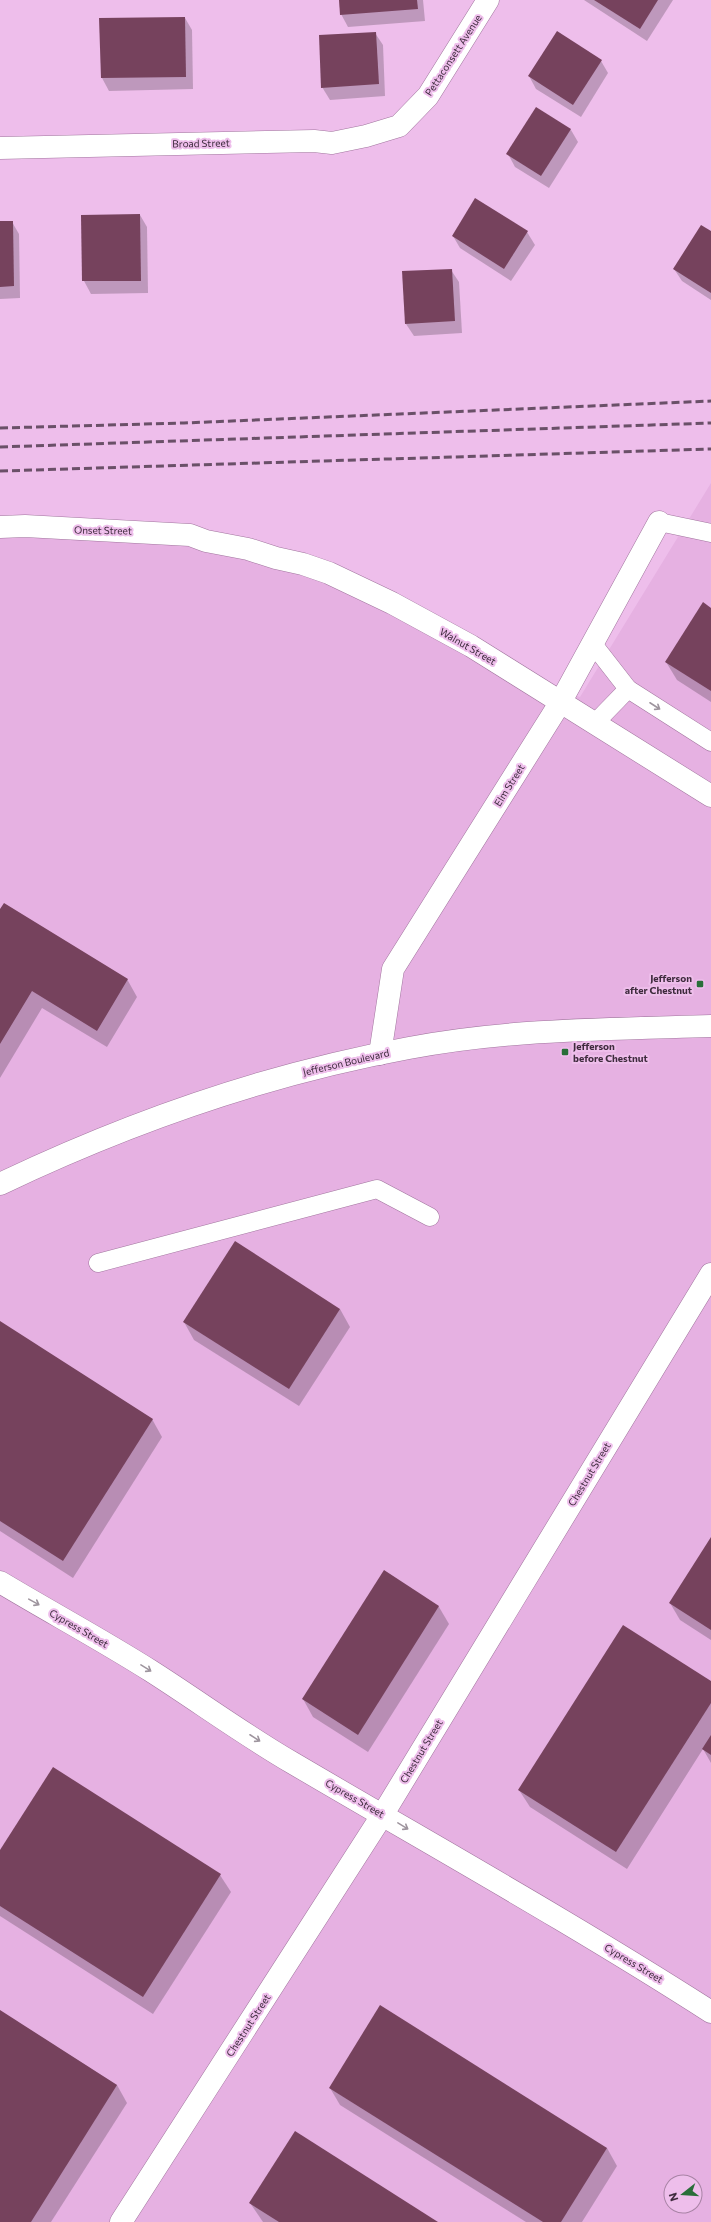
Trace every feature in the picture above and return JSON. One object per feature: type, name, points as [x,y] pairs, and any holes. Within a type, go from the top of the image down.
[{"type":"street","name":"Pettaconsett Avenue","points":[[399,126],[428,96],[488,0]]},
{"type":"street","name":"Broad Street","points":[[0,148],[314,141],[332,143],[366,136],[399,126]]},
{"type":"street","name":"Elm Street","points":[[380,1054],[393,970],[560,703],[659,522]]},
{"type":"street","name":"Onset Street","points":[[0,527],[25,526],[79,530],[135,531],[190,535],[206,541]]},
{"type":"street","name":"Walnut Street","points":[[206,541],[248,549],[276,558],[303,564],[335,576],[392,603],[471,646],[711,796]]},
{"type":"street","name":"Jefferson Boulevard","points":[[0,1184],[92,1143],[197,1103],[264,1082],[380,1054],[455,1041],[530,1034],[590,1030],[711,1026]]},
{"type":"street","name":"Chestnut Street","points":[[121,2222],[383,1814],[711,1274]]},
{"type":"street","name":"Cypress Street","points":[[0,1582],[146,1668],[290,1761],[383,1814],[618,1953],[711,2012]]},
{"type":"lane","points":[[659,522],[711,533]]},
{"type":"lane","points":[[592,644],[628,689],[711,742]]},
{"type":"lane","points":[[594,724],[628,689]]},
{"type":"lane","points":[[98,1263],[376,1189],[430,1217]]},
{"type":"shaded area","points":[[711,483],[711,2222],[0,2222],[0,527],[141,532],[310,567],[520,680],[580,697]]},
{"type":"building","points":[[339,0],[417,0],[418,9],[340,15]]},
{"type":"building","points":[[594,0],[658,0],[640,29]]},
{"type":"building","points":[[185,17],[186,77],[101,78],[99,18]]},
{"type":"building","points":[[557,31],[602,60],[573,105],[528,76]]},
{"type":"building","points":[[376,32],[379,84],[321,88],[319,35]]},
{"type":"building","points":[[536,107],[571,129],[541,176],[506,154]]},
{"type":"building","points":[[475,198],[528,231],[504,269],[452,236]]},
{"type":"building","points":[[140,214],[141,281],[82,281],[81,215]]},
{"type":"building","points":[[0,221],[13,221],[14,286],[0,287]]},
{"type":"building","points":[[701,225],[711,231],[711,293],[673,269]]},
{"type":"building","points":[[452,269],[455,321],[405,324],[402,271]]},
{"type":"building","points":[[703,602],[711,608],[711,691],[665,662]]},
{"type":"building","points":[[4,903],[128,979],[97,1031],[32,991],[0,1044],[0,909]]},
{"type":"building","points":[[235,1241],[340,1309],[289,1389],[183,1322]]},
{"type":"building","points":[[0,1321],[153,1419],[63,1561],[0,1521]]},
{"type":"building","points":[[711,1537],[711,1630],[669,1603]]},
{"type":"building","points":[[384,1570],[439,1606],[358,1735],[302,1699]]},
{"type":"building","points":[[623,1625],[711,1681],[711,1703],[616,1852],[518,1790]]},
{"type":"building","points":[[711,1735],[711,1755],[702,1749]]},
{"type":"building","points":[[53,1767],[221,1874],[143,1997],[0,1906],[0,1850]]},
{"type":"building","points":[[380,2005],[607,2148],[561,2222],[543,2222],[329,2088]]},
{"type":"building","points":[[0,2010],[117,2085],[31,2222],[0,2222]]},
{"type":"building","points":[[295,2131],[438,2222],[279,2222],[249,2203]]},
{"type":"railway","points":[[0,428],[184,423],[711,401]]},
{"type":"railway","points":[[0,447],[711,423]]},
{"type":"railway","points":[[0,471],[711,449]]},
{"type":"place","name":"Jefferson after Chestnut","points":[[700,984]]},
{"type":"place","name":"Jefferson before Chestnut","points":[[565,1052]]}]
